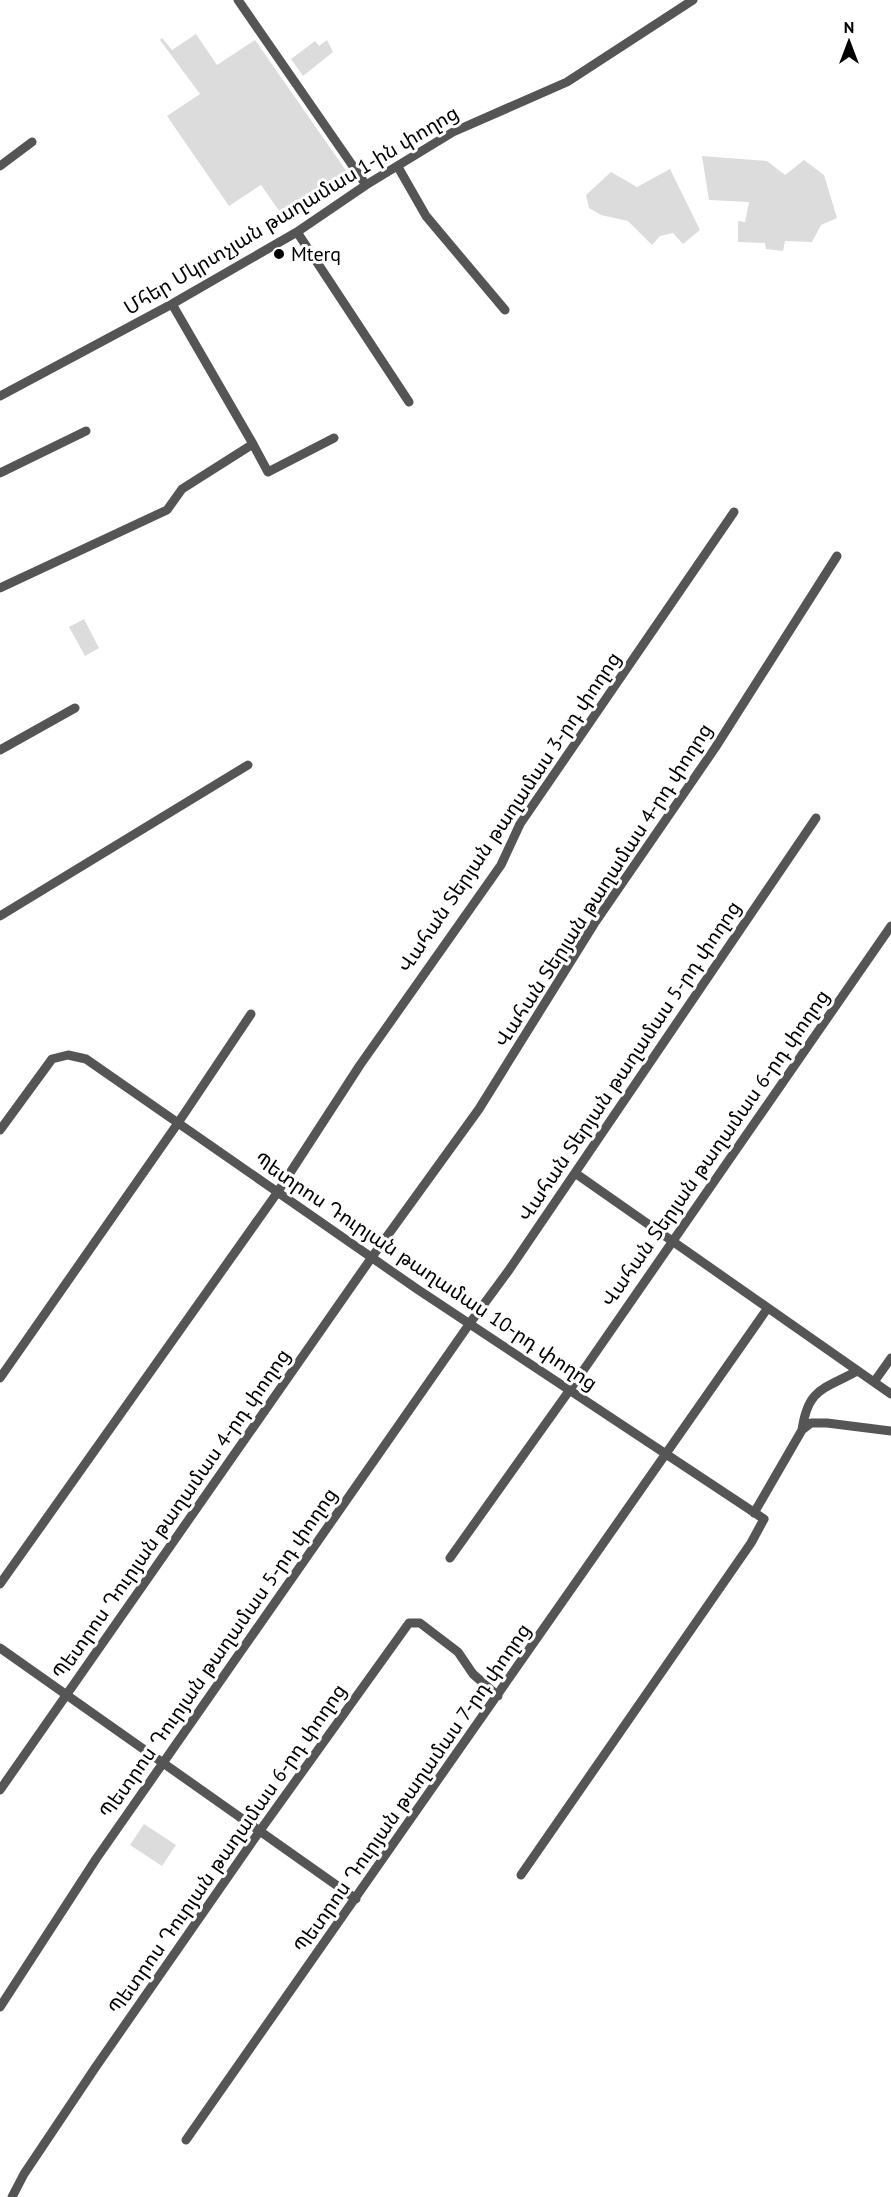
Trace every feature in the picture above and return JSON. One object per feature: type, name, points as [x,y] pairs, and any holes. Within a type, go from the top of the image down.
[{"type":"street","points":[[238,0],[366,186]]},
{"type":"street","name":"Մհեր Մկրտչյան թաղամաս 1-ին փողոց","points":[[0,396],[172,304],[297,232],[453,132],[567,82],[693,0]]},
{"type":"street","points":[[0,166],[32,142]]},
{"type":"street","points":[[398,166],[426,216],[505,310]]},
{"type":"street","points":[[297,232],[409,402]]},
{"type":"street","points":[[172,304],[268,472],[334,438]]},
{"type":"street","points":[[0,473],[86,431]]},
{"type":"street","points":[[0,588],[167,510],[182,489],[253,444]]},
{"type":"street","name":"Վահան Տերյան թաղամաս 3-րդ փողոց","points":[[0,1584],[277,1193],[360,1065],[501,865],[520,824],[734,512]]},
{"type":"street","name":"Վահան Տերյան թաղամաս 4-րդ փողոց","points":[[372,1257],[478,1109],[594,924],[741,709],[837,556]]},
{"type":"street","points":[[0,750],[75,708]]},
{"type":"street","points":[[0,916],[248,765]]},
{"type":"street","name":"Վահան Տերյան թաղամաս 5-րդ փողոց","points":[[470,1323],[509,1270],[816,818]]},
{"type":"street","name":"Վահան Տերյան թաղամաս 6-րդ փողոց","points":[[570,1391],[891,926]]},
{"type":"street","points":[[0,1378],[251,1014]]},
{"type":"street","name":"Պետրոս Դուրյան թաղամաս 10-րդ փողոց","points":[[0,1130],[52,1059],[68,1054],[86,1059],[277,1193],[764,1519],[751,1543],[605,1757],[561,1815],[521,1875]]},
{"type":"street","points":[[575,1173],[891,1394]]},
{"type":"street","name":"Պետրոս Դուրյան թաղամաս 4-րդ փողոց","points":[[0,1790],[372,1257]]},
{"type":"street","name":"Պետրոս Դուրյան թաղամաս 7-րդ փողոց","points":[[186,2140],[767,1309]]},
{"type":"street","name":"Պետրոս Դուրյան թաղամաս 5-րդ փողոց","points":[[0,2007],[96,1859],[470,1323]]},
{"type":"street","points":[[874,1382],[891,1358]]},
{"type":"street","points":[[754,1513],[802,1430],[810,1400],[818,1392],[857,1371]]},
{"type":"street","points":[[450,1558],[570,1391]]},
{"type":"street","points":[[802,1430],[811,1423],[827,1422],[891,1431]]},
{"type":"street","name":"Պետրոս Դուրյան թաղամաս 6-րդ փողոց","points":[[12,2197],[24,2174],[70,2105],[259,1832],[409,1623],[420,1623],[458,1652],[473,1674],[498,1696]]},
{"type":"street","points":[[0,1648],[356,1899]]},
{"type":"shaded area","points":[[196,34],[217,65],[255,40],[347,172],[280,212],[261,185],[229,206],[167,116],[200,94],[160,40],[162,38],[172,50]]},
{"type":"shaded area","points":[[327,40],[333,52],[303,76],[291,59],[315,41],[319,46]]},
{"type":"shaded area","points":[[702,156],[767,161],[785,175],[804,160],[824,175],[837,218],[821,225],[812,242],[785,241],[783,251],[766,249],[765,243],[738,242],[738,221],[745,222],[749,202],[709,200]]},
{"type":"shaded area","points":[[670,169],[700,230],[683,244],[673,233],[660,236],[652,245],[628,221],[601,215],[589,208],[586,195],[611,172],[637,187]]},
{"type":"shaded area","points":[[84,619],[99,648],[85,656],[69,627]]},
{"type":"shaded area","points":[[144,1824],[176,1845],[162,1866],[130,1845]]},
{"type":"place","name":"Mterq","points":[[279,254]]}]
